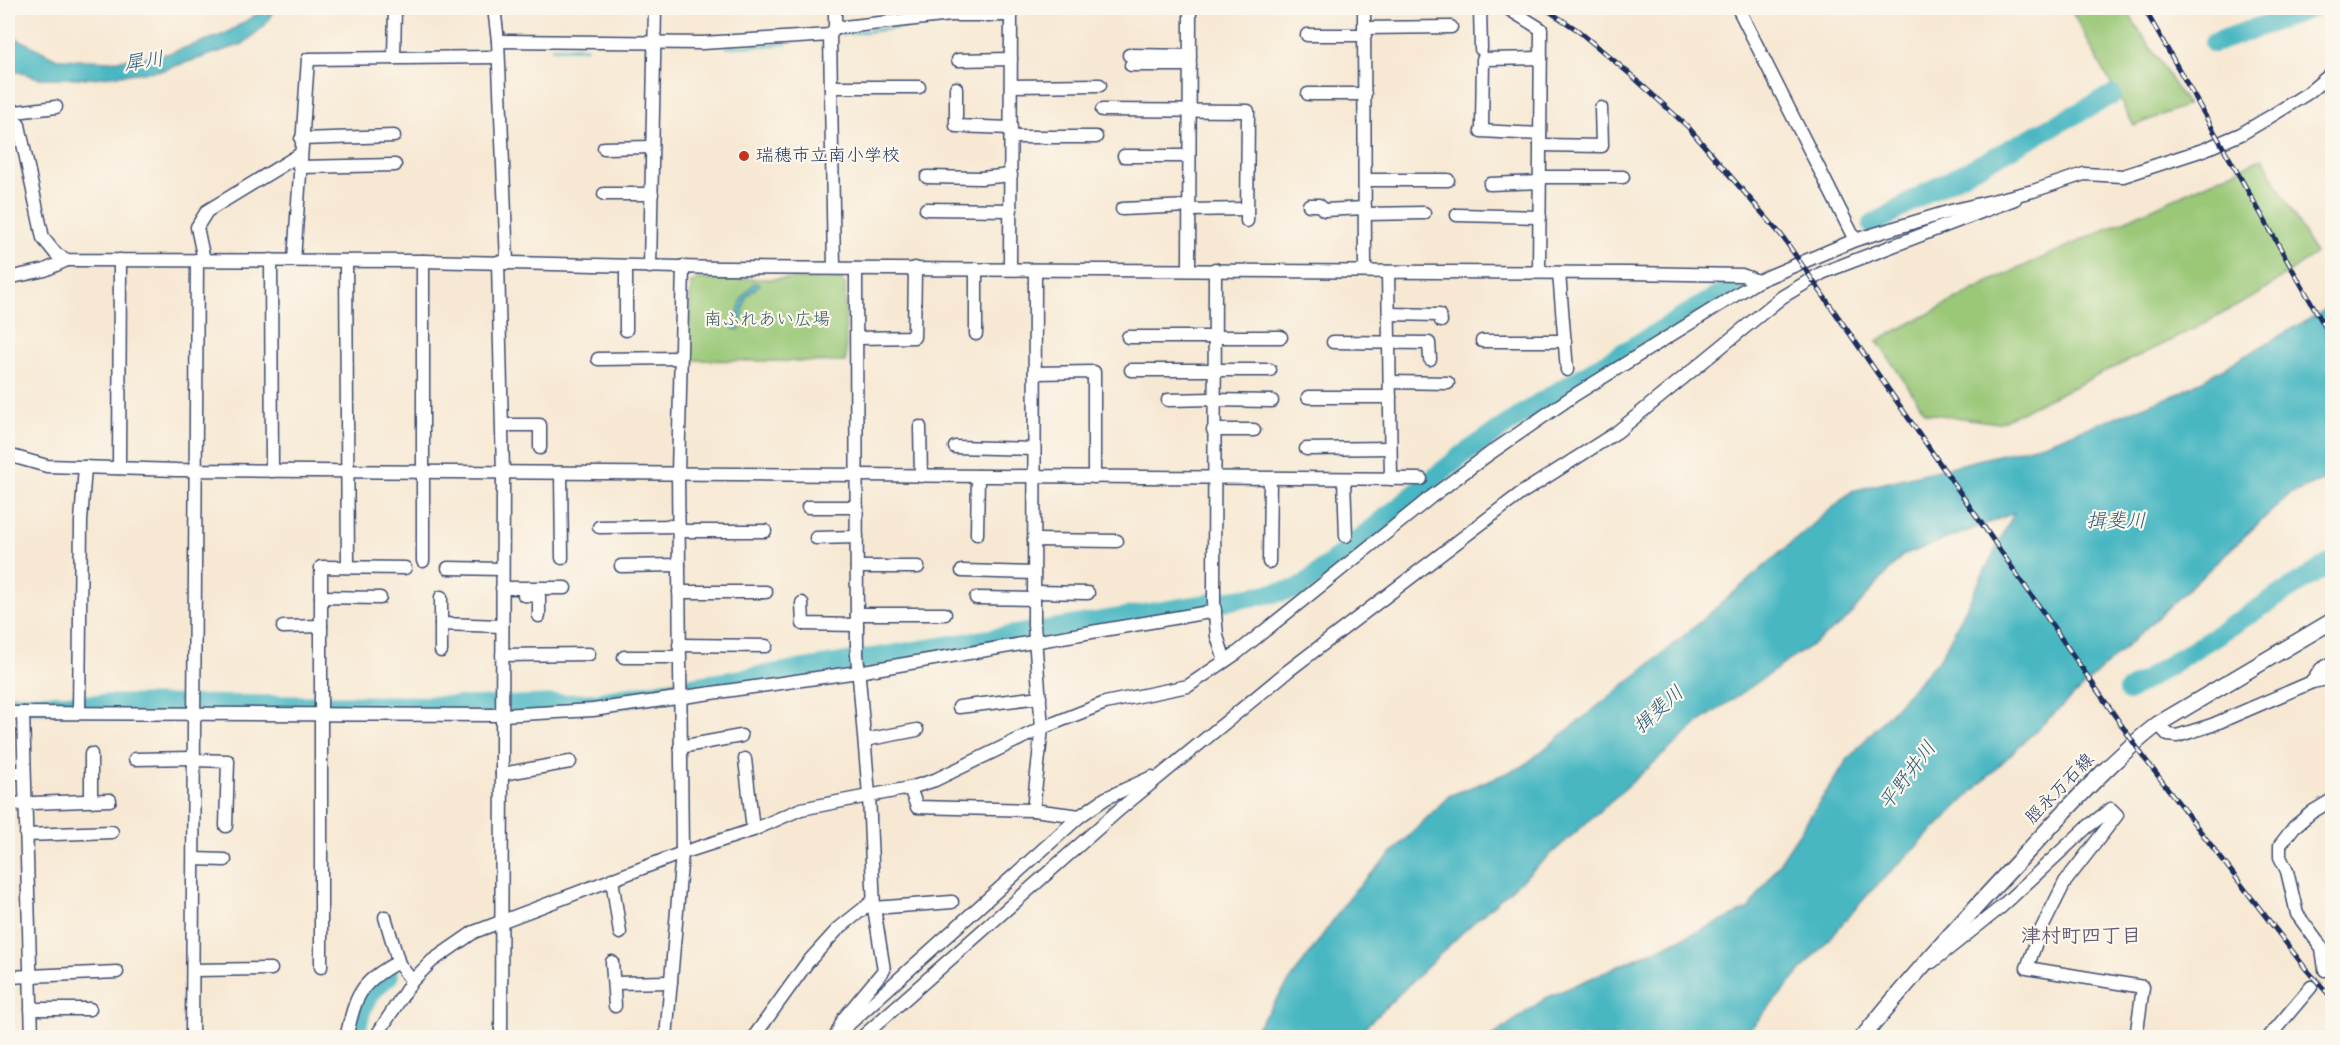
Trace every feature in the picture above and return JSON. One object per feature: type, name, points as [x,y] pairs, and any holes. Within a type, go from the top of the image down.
[{"type":"main road","name":"脛永万石線","points":[[1862,1038],[1904,986],[2101,773],[2158,724],[2332,621]]},
{"type":"street","points":[[394,58],[395,8]]},
{"type":"street","points":[[494,8],[498,41],[502,263],[501,1038]]},
{"type":"street","points":[[650,267],[656,8]]},
{"type":"street","points":[[834,267],[831,87],[835,8]]},
{"type":"street","points":[[890,22],[891,8]]},
{"type":"street","points":[[1189,268],[1190,8]]},
{"type":"street","points":[[1364,8],[1365,271]]},
{"type":"street","points":[[1480,8],[1481,49]]},
{"type":"street","points":[[1507,8],[1541,29],[1539,272]]},
{"type":"street","points":[[1738,8],[1855,240]]},
{"type":"street","points":[[498,41],[655,43],[833,31],[956,11],[1011,11],[1010,269]]},
{"type":"street","points":[[1307,35],[1451,27]]},
{"type":"street","points":[[294,260],[299,161],[308,58],[498,57]]},
{"type":"street","points":[[1541,58],[1483,59],[1481,129],[1540,140],[1602,146],[1601,108]]},
{"type":"street","points":[[957,60],[1011,59]]},
{"type":"street","points":[[1130,60],[1190,60]]},
{"type":"street","points":[[861,1038],[1168,770],[1288,671],[1520,494],[1617,432],[1782,297],[1822,273],[1994,209],[2033,191],[2084,174],[2123,176],[2203,150],[2241,134],[2268,118],[2308,93],[2332,73]]},
{"type":"street","points":[[1011,86],[1100,85]]},
{"type":"street","points":[[831,87],[919,87]]},
{"type":"street","points":[[956,88],[956,126],[1011,133],[1096,137]]},
{"type":"street","points":[[1308,94],[1365,94]]},
{"type":"street","points":[[8,114],[56,107]]},
{"type":"street","points":[[1102,110],[1248,111],[1246,215],[1189,208],[1122,209]]},
{"type":"street","points":[[8,114],[19,125],[43,238],[56,254],[67,260]]},
{"type":"street","points":[[301,139],[394,136]]},
{"type":"street","points":[[604,148],[652,147]]},
{"type":"street","points":[[1124,156],[1189,156]]},
{"type":"street","points":[[192,1038],[193,716],[201,260],[197,226],[207,211],[299,161],[394,165]]},
{"type":"street","points":[[927,177],[981,178],[1011,175]]},
{"type":"street","points":[[1490,184],[1540,179],[1623,177]]},
{"type":"street","points":[[1366,180],[1448,180]]},
{"type":"street","points":[[375,1038],[412,981],[432,961],[474,932],[682,853],[753,830],[801,809],[910,788],[935,780],[1042,728],[1105,704],[1188,686],[1225,661],[1431,497],[1489,454],[1573,396],[1758,281],[1855,240],[1997,198],[2033,191]]},
{"type":"street","points":[[604,194],[652,194]]},
{"type":"street","points":[[1309,205],[1319,205],[1324,210],[1424,213]]},
{"type":"street","points":[[926,209],[1011,210]]},
{"type":"street","points":[[1457,216],[1540,217]]},
{"type":"street","points":[[8,278],[45,270],[67,260],[294,260],[856,269],[1189,268],[1539,272],[1742,275],[1758,281]]},
{"type":"street","points":[[119,468],[120,260]]},
{"type":"street","points":[[271,260],[272,471]]},
{"type":"street","points":[[346,261],[348,566]]},
{"type":"street","points":[[423,261],[423,561]]},
{"type":"street","points":[[626,266],[626,330]]},
{"type":"street","points":[[666,1038],[682,853],[678,474],[683,266]]},
{"type":"street","points":[[858,338],[914,337],[915,268]]},
{"type":"street","points":[[835,1037],[843,1018],[884,970],[874,905],[869,795],[857,654],[858,338],[856,269]]},
{"type":"street","points":[[976,269],[976,334]]},
{"type":"street","points":[[1033,810],[1042,728],[1034,595],[1035,270]]},
{"type":"street","points":[[1215,270],[1212,479],[1215,611],[1217,636],[1225,661]]},
{"type":"street","points":[[1388,272],[1391,479]]},
{"type":"street","points":[[1559,273],[1567,370]]},
{"type":"street","points":[[1389,314],[1439,315],[1441,321]]},
{"type":"street","points":[[1128,337],[1281,337]]},
{"type":"street","points":[[1333,338],[1389,338],[1429,343],[1430,359]]},
{"type":"street","points":[[1482,341],[1565,340]]},
{"type":"street","points":[[597,358],[679,358]]},
{"type":"street","points":[[1131,370],[1270,370]]},
{"type":"street","points":[[1035,373],[1094,372],[1094,477]]},
{"type":"street","points":[[1390,382],[1449,383]]},
{"type":"street","points":[[1308,397],[1390,397]]},
{"type":"street","points":[[1168,400],[1272,401]]},
{"type":"street","points":[[501,425],[540,425],[540,448]]},
{"type":"street","points":[[920,427],[921,476]]},
{"type":"street","points":[[1213,430],[1254,430]]},
{"type":"street","points":[[955,447],[1034,449]]},
{"type":"street","points":[[1306,449],[1390,448]]},
{"type":"street","points":[[8,455],[47,466],[197,470],[1421,479]]},
{"type":"street","points":[[79,713],[81,521],[85,467]]},
{"type":"street","points":[[561,473],[562,558]]},
{"type":"street","points":[[977,534],[978,476]]},
{"type":"street","points":[[1269,562],[1270,479]]},
{"type":"street","points":[[1344,479],[1346,536]]},
{"type":"street","points":[[808,507],[857,507]]},
{"type":"street","points":[[599,527],[765,531]]},
{"type":"street","points":[[816,538],[857,537]]},
{"type":"street","points":[[1034,540],[1117,541]]},
{"type":"street","points":[[621,566],[679,565]]},
{"type":"street","points":[[321,967],[321,567],[405,568]]},
{"type":"street","points":[[857,567],[918,567]]},
{"type":"street","points":[[448,568],[502,569]]},
{"type":"street","points":[[962,571],[1034,573]]},
{"type":"street","points":[[502,592],[565,588]]},
{"type":"street","points":[[502,592],[539,596],[539,616]]},
{"type":"street","points":[[679,592],[766,592]]},
{"type":"street","points":[[976,598],[1088,593]]},
{"type":"street","points":[[321,597],[380,598]]},
{"type":"street","points":[[441,597],[441,651]]},
{"type":"street","points":[[802,603],[803,624],[945,614]]},
{"type":"street","points":[[8,713],[193,716],[502,715],[593,710],[858,672],[1215,611]]},
{"type":"street","points":[[441,624],[502,626]]},
{"type":"street","points":[[283,627],[321,626]]},
{"type":"street","points":[[624,657],[766,646]]},
{"type":"street","points":[[502,655],[589,654]]},
{"type":"street","points":[[2312,682],[2321,669],[2332,663]]},
{"type":"street","points":[[2158,724],[2168,735],[2177,736],[2212,725],[2312,682],[2332,678]]},
{"type":"street","points":[[958,707],[1040,697]]},
{"type":"street","points":[[23,713],[32,1038]]},
{"type":"street","points":[[865,740],[917,730]]},
{"type":"street","points":[[680,747],[741,736]]},
{"type":"street","points":[[91,754],[91,801]]},
{"type":"street","points":[[135,759],[194,759],[228,762],[226,826]]},
{"type":"street","points":[[745,759],[753,830]]},
{"type":"street","points":[[502,774],[570,762]]},
{"type":"street","points":[[835,1037],[1080,816],[1107,798],[1168,770]]},
{"type":"street","points":[[8,773],[24,773]]},
{"type":"street","points":[[910,788],[917,807],[1033,810],[1080,816]]},
{"type":"street","points":[[8,804],[110,800]]},
{"type":"street","points":[[2327,971],[2322,948],[2297,914],[2287,871],[2280,857],[2280,845],[2294,827],[2312,812],[2332,800]]},
{"type":"street","points":[[1904,986],[2000,908],[2086,828],[2111,809],[2117,815],[2065,882],[2039,934],[2027,968],[2143,987],[2136,1038]]},
{"type":"street","points":[[26,835],[112,832]]},
{"type":"street","points":[[194,859],[225,860]]},
{"type":"street","points":[[612,879],[620,933]]},
{"type":"street","points":[[753,1038],[807,963],[838,929],[874,905],[952,902]]},
{"type":"street","points":[[385,917],[398,962],[412,981]]},
{"type":"street","points":[[346,1038],[359,992],[378,973],[398,962]]},
{"type":"street","points":[[612,962],[615,1006]]},
{"type":"street","points":[[194,970],[271,969]]},
{"type":"street","points":[[8,977],[117,972]]},
{"type":"street","points":[[614,983],[671,982]]},
{"type":"street","points":[[2268,1038],[2311,987]]},
{"type":"street","points":[[31,1009],[90,1009]]},
{"type":"green space","points":[[2070,8],[2125,8],[2187,105],[2134,126]]},
{"type":"green space","points":[[2263,158],[2315,254],[2259,294],[2186,333],[1998,423],[1926,413],[1877,341],[1989,282]]},
{"type":"green space","name":"南ふれあい広場","points":[[697,279],[841,279],[845,285],[846,362],[687,360],[691,283]]},
{"type":"water","name":"犀川","points":[[259,8],[275,8],[264,26],[243,44],[163,70],[93,78],[39,78],[8,69],[8,34],[57,59],[111,61],[167,54],[225,34],[259,13]]},
{"type":"water","points":[[754,283],[760,284],[746,297],[739,330],[733,329],[742,298]]},
{"type":"water","name":"揖斐川","points":[[2332,306],[2332,477],[2290,494],[2015,750],[1871,891],[1743,1037],[1491,1037],[1546,998],[1749,909],[1848,759],[1941,657],[2014,513],[1902,556],[1843,623],[1700,722],[1464,931],[1355,1037],[1250,1037],[1354,891],[1449,796],[1522,767],[1666,651],[1852,491],[2043,444],[2180,393]]},
{"type":"waterway","points":[[2214,43],[2312,8]]},
{"type":"waterway","points":[[842,34],[957,21]]},
{"type":"waterway","points":[[987,21],[1007,21]]},
{"type":"waterway","points":[[727,47],[786,44]]},
{"type":"waterway","points":[[552,48],[586,48]]},
{"type":"waterway","points":[[1872,225],[1924,194],[2112,95]]},
{"type":"waterway","points":[[8,704],[498,706],[593,703],[1299,589],[1461,456],[1539,403],[1736,285]]},
{"type":"waterway","points":[[2128,691],[2332,562]]},
{"type":"waterway","points":[[355,1038],[364,1002],[389,975]]},
{"type":"tunnel","points":[[2311,987],[2324,973]]},
{"type":"railway","points":[[1544,8],[1576,29],[1688,127],[1782,236],[2145,759],[2306,969],[2332,998]]},
{"type":"railway","points":[[2144,8],[2332,339]]},
{"type":"place","name":"瑞穂市立南小学校","points":[[744,156]]},
{"type":"district","name":"津村町四丁目","points":[[2081,936]]},
{"type":"water label","name":"平野井川","points":[[1908,776]]}]
